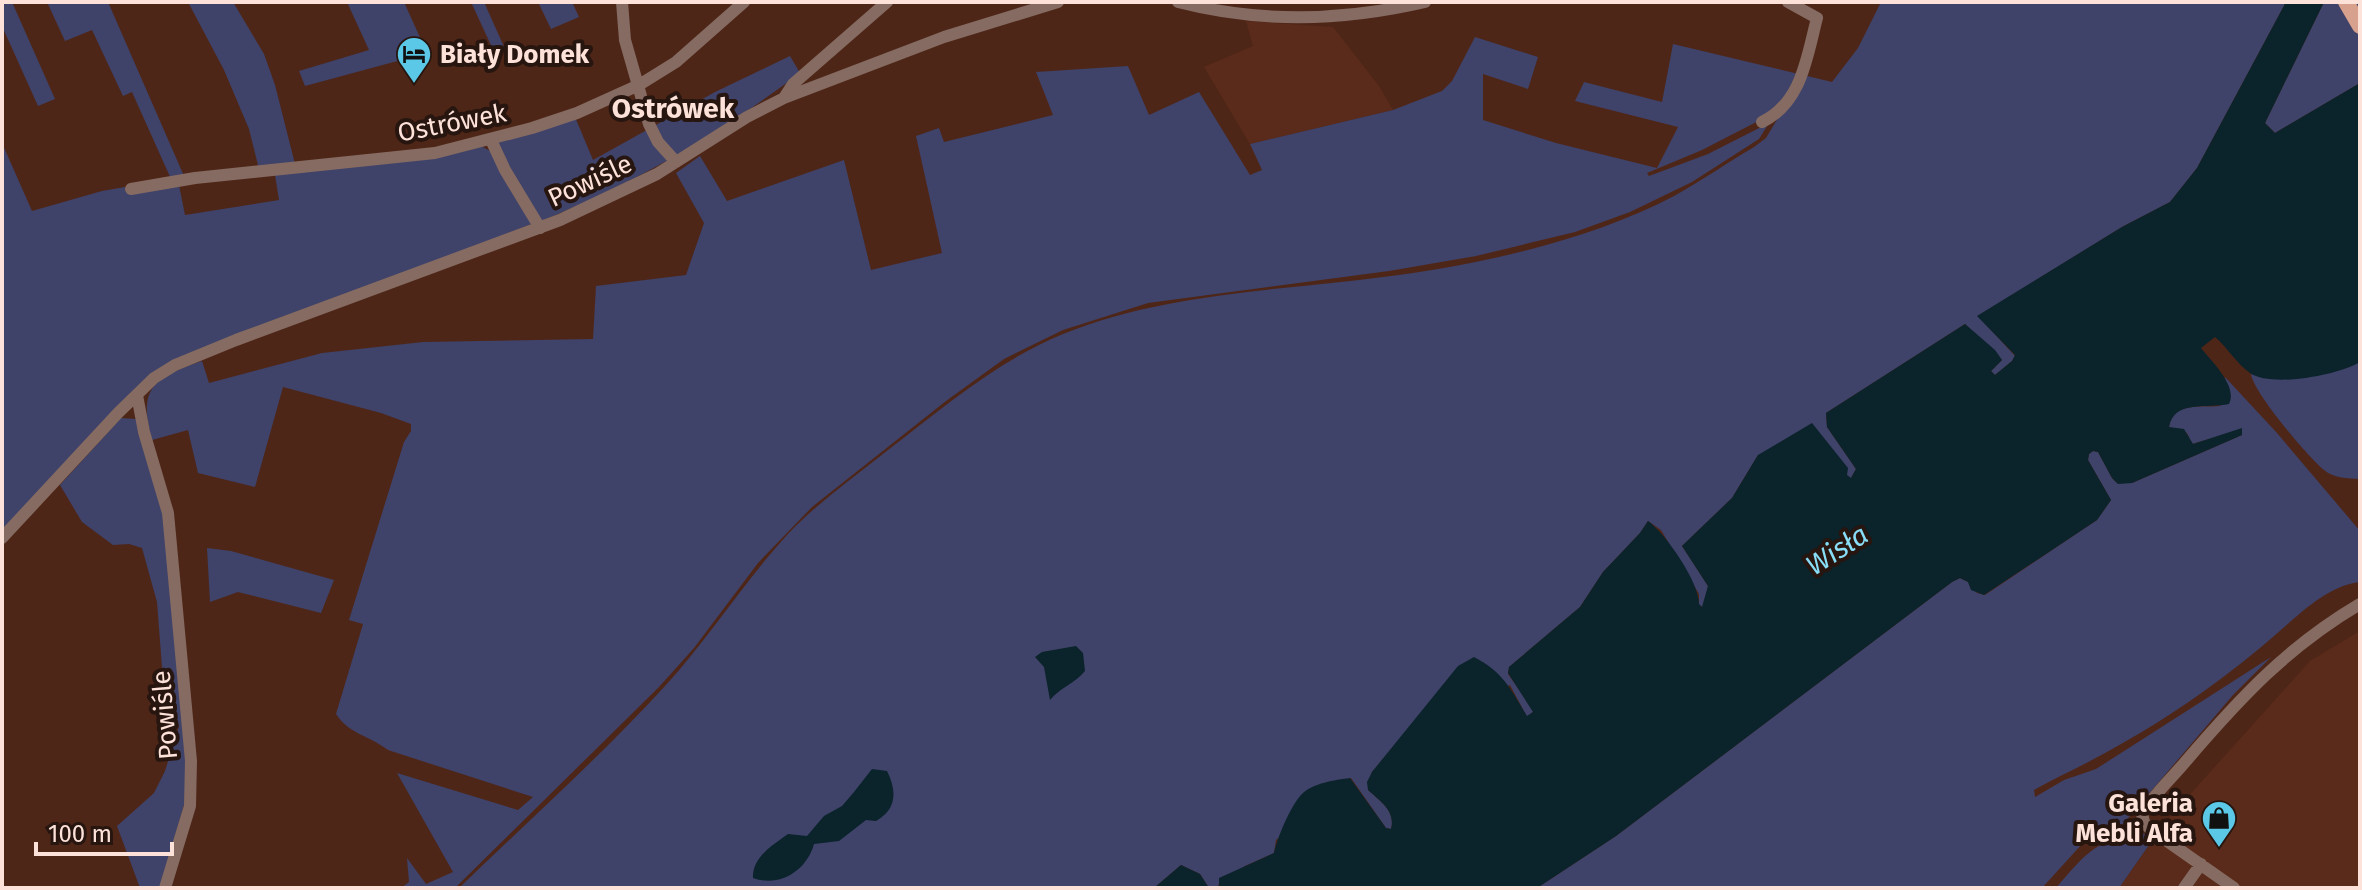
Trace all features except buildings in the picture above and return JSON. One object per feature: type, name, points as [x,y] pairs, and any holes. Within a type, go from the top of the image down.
[{"type":"main road","points":[[2346,2],[2360,26]]},
{"type":"street","points":[[622,2],[625,40],[655,137],[676,162]]},
{"type":"street","name":"Ostrówek","points":[[131,189],[195,178],[435,153],[491,140],[577,113],[639,85],[676,62],[744,2]]},
{"type":"street","points":[[784,98],[793,84],[887,2]]},
{"type":"street","name":"Powiśle","points":[[2,538],[137,395],[175,365],[540,228],[633,187],[747,117],[784,98],[944,37],[1058,2]]},
{"type":"street","points":[[1178,2],[1251,14],[1321,18],[1383,12],[1425,2]]},
{"type":"street","points":[[1762,122],[1784,107],[1794,93],[1817,18],[1788,2]]},
{"type":"street","points":[[491,140],[540,228]]},
{"type":"street","name":"Powiśle","points":[[137,395],[144,432],[168,513],[191,761],[190,806],[165,888]]},
{"type":"street","points":[[2234,888],[2150,829],[2143,819],[2145,809],[2271,668],[2298,644],[2360,604]]},
{"type":"street","points":[[2184,888],[2201,864]]},
{"type":"shaded area","points":[[2,2],[12,2],[55,99],[38,106],[2,26]]},
{"type":"shaded area","points":[[47,2],[108,2],[184,176],[171,179],[132,92],[123,96],[92,30],[65,41]]},
{"type":"shaded area","points":[[188,2],[233,2],[264,54],[295,164],[259,169],[249,129],[224,70]]},
{"type":"shaded area","points":[[347,2],[404,2],[427,53],[305,86],[299,71],[369,50]]},
{"type":"shaded area","points":[[471,2],[484,2],[505,49],[495,54]]},
{"type":"shaded area","points":[[538,2],[572,2],[579,17],[551,29]]},
{"type":"shaded area","points":[[1881,2],[2286,2],[2197,168],[2170,202],[2122,227],[1978,316],[2015,356],[2012,361],[1995,375],[1991,371],[2002,360],[1965,324],[1826,413],[1827,427],[1856,469],[1851,478],[1758,455],[1732,498],[1682,546],[1708,586],[1703,607],[1699,605],[1699,594],[1661,530],[1648,521],[1603,572],[1580,607],[1509,667],[1508,674],[1534,711],[1527,717],[1510,685],[1402,736],[1372,772],[1368,790],[1389,812],[1391,829],[1386,828],[1351,778],[1276,840],[1274,853],[1245,866],[1218,885],[1219,888],[1209,888],[1200,874],[1181,865],[1154,888],[459,888],[665,686],[771,553],[799,523],[951,402],[1016,357],[1063,334],[1140,310],[1220,295],[1457,266],[1569,238],[1641,212],[1674,196],[1766,138],[1778,118],[1770,115],[1702,150],[1647,173],[1649,176],[1708,154],[1769,123],[1759,139],[1692,182],[1630,212],[1575,232],[1476,256],[1389,271],[1148,303],[1063,330],[1004,359],[812,507],[758,563],[694,648],[659,687],[455,888],[401,888],[409,882],[407,858],[426,884],[453,872],[397,773],[518,810],[533,797],[388,750],[353,730],[336,714],[363,624],[349,620],[411,424],[283,387],[255,487],[198,473],[188,430],[152,440],[147,408],[154,387],[172,373],[202,361],[209,383],[322,353],[423,342],[593,339],[596,286],[686,275],[704,223],[676,173],[700,156],[727,201],[844,160],[871,270],[942,253],[916,136],[939,128],[944,142],[1053,115],[1036,72],[1128,66],[1149,115],[1199,92],[1250,175],[1262,170],[1250,144],[1393,110],[1442,91],[1452,81],[1475,37],[1538,57],[1528,89],[1483,74],[1483,120],[1556,143],[1657,168],[1678,127],[1575,101],[1584,82],[1662,102],[1673,44],[1832,82],[1858,48]]},
{"type":"shaded area","points":[[2324,2],[2360,2],[2360,83],[2275,133],[2265,123]]},
{"type":"shaded area","points":[[1246,21],[1333,27],[1379,86],[1393,110],[1250,144],[1204,67],[1253,46]]},
{"type":"shaded area","points":[[790,56],[800,73],[739,117],[643,174],[541,221],[498,147],[499,141],[575,117],[593,160],[715,92]]},
{"type":"shaded area","points":[[2,143],[32,211],[102,191],[179,185],[185,215],[279,200],[275,175],[481,146],[492,152],[532,224],[166,364],[2,531]]},
{"type":"shaded area","points":[[2360,362],[2360,479],[2341,478],[2324,470],[2294,439],[2261,395],[2251,374],[2294,379]]},
{"type":"shaded area","points":[[2225,377],[2360,531],[2360,582],[2338,588],[2318,600],[2219,680],[2152,726],[2034,790],[2035,797],[2064,780],[2096,769],[2271,657],[2233,695],[2123,824],[2092,833],[2042,888],[1537,888],[1616,836],[1952,582],[1960,578],[1977,593],[1985,595],[2097,520],[2111,500],[2088,460],[2093,451],[2098,452],[2117,483],[2132,483],[2242,435],[2192,444],[2187,433],[2169,427],[2176,413],[2182,409],[2220,406]]},
{"type":"shaded area","points":[[121,418],[136,419],[164,508],[188,791],[160,888],[140,888],[117,826],[154,793],[165,771],[179,726],[162,667],[157,602],[142,548],[129,544],[113,545],[82,522],[60,485]]},
{"type":"shaded area","points":[[207,548],[231,551],[334,580],[321,613],[238,592],[210,602]]},
{"type":"shaded area","points":[[2360,631],[2360,888],[2119,888],[2168,819],[2310,661]]},
{"type":"shaded area","points":[[2138,831],[2154,838],[2119,888],[2056,888],[2091,851]]},
{"type":"water","name":"Wisła","points":[[2286,2],[2324,2],[2265,123],[2275,133],[2360,83],[2360,362],[2305,378],[2260,377],[2245,369],[2215,337],[2201,348],[2227,382],[2231,397],[2229,404],[2185,409],[2172,418],[2169,427],[2184,429],[2193,444],[2242,428],[2242,435],[2132,483],[2118,484],[2098,452],[2093,451],[2088,460],[2111,500],[2097,520],[1984,595],[1971,590],[1968,582],[1960,578],[1952,582],[1616,836],[1537,888],[1219,888],[1219,878],[1274,853],[1293,806],[1302,794],[1318,785],[1350,778],[1386,828],[1391,829],[1389,812],[1368,790],[1367,782],[1458,666],[1474,657],[1499,675],[1527,716],[1533,712],[1508,673],[1509,667],[1580,607],[1603,572],[1648,521],[1664,536],[1680,559],[1702,607],[1708,586],[1682,546],[1732,498],[1758,455],[1812,423],[1848,468],[1847,475],[1851,478],[1856,469],[1827,427],[1826,413],[1965,324],[2002,360],[1991,371],[1995,375],[2012,361],[2015,355],[1977,316],[2122,227],[2170,202],[2197,168]]},
{"type":"water","points":[[1076,646],[1083,653],[1085,671],[1050,700],[1044,667],[1035,657],[1042,652]]},
{"type":"water","points":[[872,769],[887,771],[892,786],[893,799],[883,816],[876,821],[866,820],[839,841],[814,844],[805,862],[791,874],[773,881],[753,878],[756,864],[764,852],[788,834],[807,836],[824,816],[842,806]]},
{"type":"water","points":[[1181,865],[1200,874],[1209,888],[1154,888]]},
{"type":"place","name":"Biały Domek","points":[[414,85]]},
{"type":"place","name":"Galeria Mebli Alfa","points":[[2219,849]]},
{"type":"district","name":"Ostrówek","points":[[673,108]]}]
